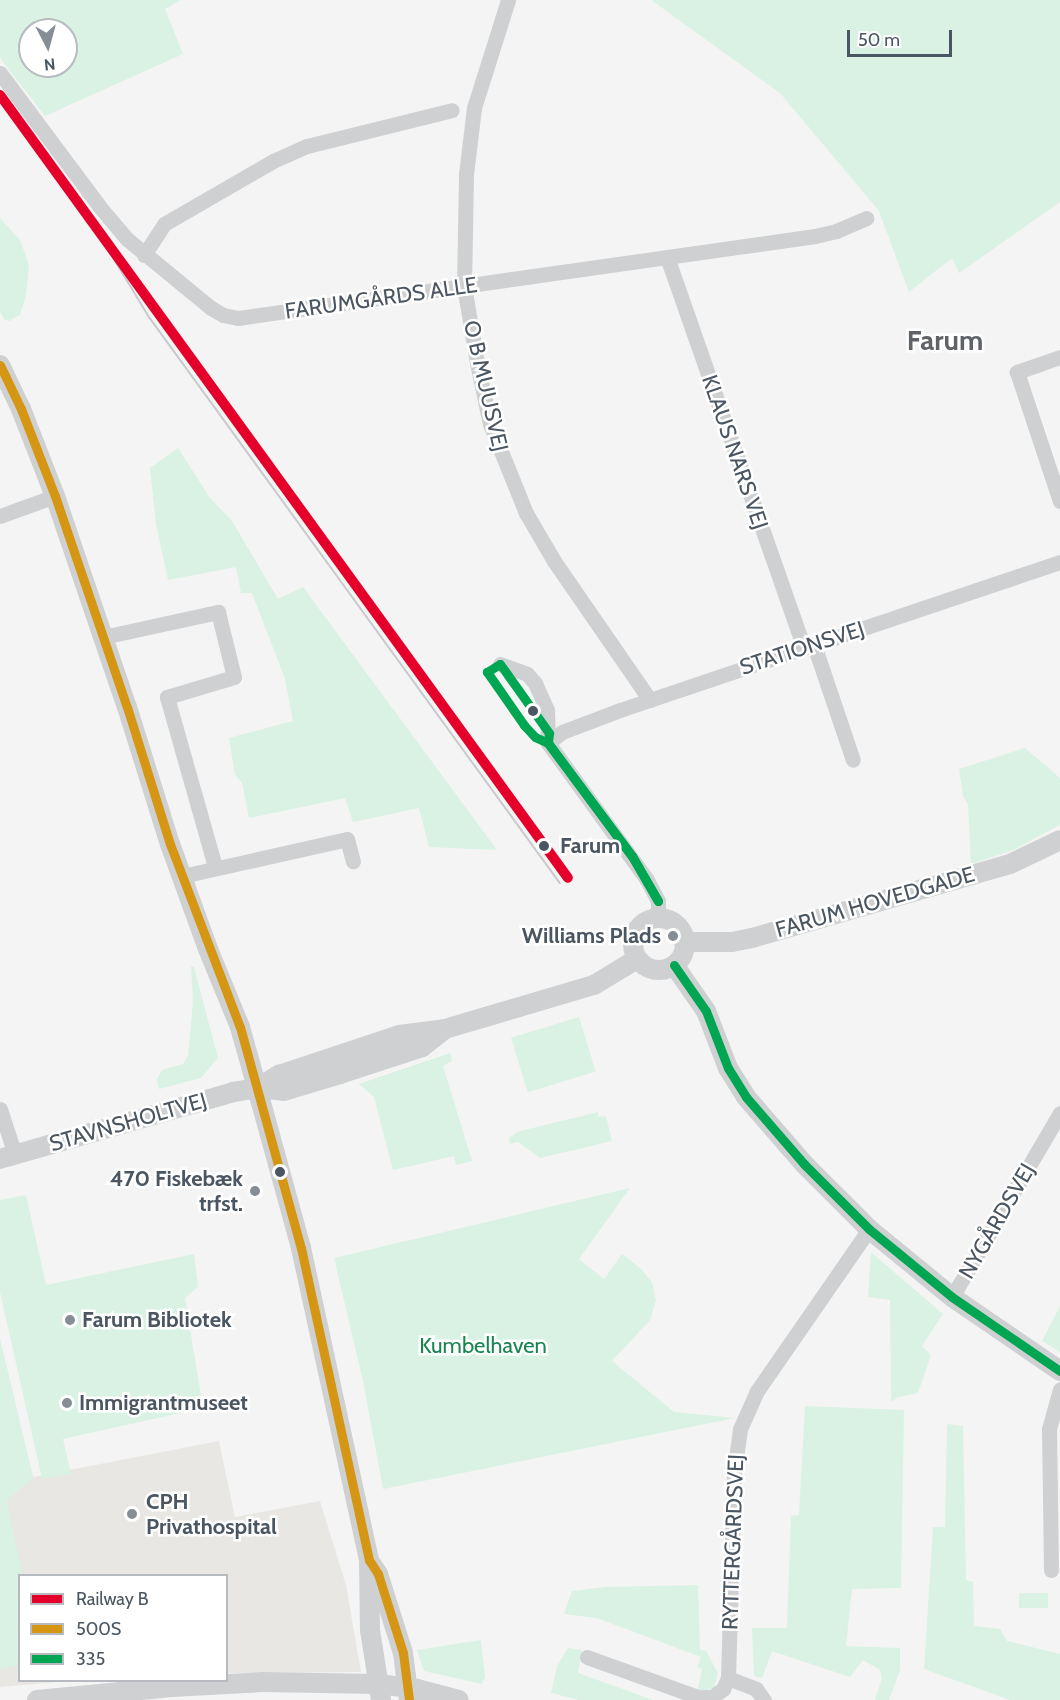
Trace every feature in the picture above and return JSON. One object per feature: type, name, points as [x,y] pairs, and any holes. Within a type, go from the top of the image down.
[{"type":"street","name":"O B MUUSVEJ","points":[[508,0],[474,108],[466,174],[464,286],[490,424],[526,513],[554,561],[650,700]]},
{"type":"street","name":"FARUMGÅRDS ALLE","points":[[0,73],[99,206],[144,255],[211,309],[223,315],[238,318],[815,236],[836,231],[866,218]]},
{"type":"street","points":[[144,255],[164,224],[273,160],[307,146],[452,110]]},
{"type":"street","name":"KLAUS NARS VEJ","points":[[667,257],[853,760]]},
{"type":"street","points":[[1060,357],[1017,372],[1060,501]]},
{"type":"street","points":[[0,365],[21,409],[55,496],[182,876],[240,1027],[301,1248],[369,1560],[370,1630],[380,1692]]},
{"type":"street","points":[[0,516],[55,496]]},
{"type":"street","name":"STATIONSVEJ","points":[[548,743],[562,732],[650,700],[1060,562]]},
{"type":"street","points":[[103,637],[218,612],[234,677],[167,697],[215,867]]},
{"type":"street","points":[[500,664],[527,674],[536,683],[547,710],[548,743],[647,880],[658,901],[658,919]]},
{"type":"street","points":[[182,876],[347,839],[353,861]]},
{"type":"street","name":"FARUM HOVEDGADE","points":[[684,942],[732,942],[752,938],[1010,864],[1060,840]]},
{"type":"street","points":[[658,919],[675,925],[684,942],[682,956],[674,965],[655,970],[638,959],[633,945],[637,931],[645,922],[658,919]]},
{"type":"street","points":[[257,1088],[279,1075],[399,1035],[445,1029],[594,985],[638,959]]},
{"type":"street","points":[[674,965],[706,1011],[728,1068],[746,1097],[804,1164],[869,1229],[952,1297],[1060,1371]]},
{"type":"street","name":"STAVNSHOLTVEJ","points":[[8,1157],[158,1113],[257,1088]]},
{"type":"street","points":[[0,1109],[8,1157]]},
{"type":"street","name":"NYGÅRDSVEJ","points":[[952,1297],[1060,1113]]},
{"type":"street","name":"RYTTERGÅRDSVEJ","points":[[728,1678],[734,1473],[740,1429],[757,1391],[869,1229]]},
{"type":"street","points":[[1051,1570],[1049,1429],[1060,1389]]},
{"type":"street","points":[[369,1560],[378,1574],[399,1642],[408,1694]]},
{"type":"street","points":[[587,1658],[698,1697],[712,1696],[723,1689],[728,1678],[756,1689],[764,1700]]},
{"type":"street","points":[[37,1700],[205,1685],[380,1692],[459,1700]]},
{"type":"shaded area","points":[[0,1339],[33,1477],[219,1441],[235,1517],[320,1501],[346,1585],[361,1672],[228,1673],[228,1574],[18,1574],[18,1682],[57,1682],[0,1687]]},
{"type":"green space","points":[[0,0],[181,0],[165,9],[183,54],[45,116],[0,58]]},
{"type":"green space","points":[[651,0],[1060,0],[1060,202],[959,273],[952,258],[909,292],[879,211],[780,93]]},
{"type":"green space","points":[[0,218],[20,240],[29,265],[26,295],[20,315],[9,321],[4,319],[0,311]]},
{"type":"green space","points":[[178,448],[210,498],[232,521],[278,599],[303,587],[497,850],[429,847],[419,808],[353,822],[345,798],[249,818],[242,783],[235,775],[229,738],[293,721],[285,679],[252,593],[241,593],[236,567],[168,580],[156,524],[150,468]]},
{"type":"green space","points":[[1025,748],[1060,778],[1060,825],[1013,850],[971,864],[968,804],[963,796],[959,769]]},
{"type":"green space","points":[[191,966],[194,967],[218,1058],[201,1078],[159,1089],[157,1079],[162,1070],[183,1064],[188,1056],[193,1002]]},
{"type":"green space","points":[[579,1017],[596,1072],[528,1092],[511,1038]]},
{"type":"green space","points":[[450,1053],[452,1061],[443,1066],[472,1161],[456,1165],[454,1156],[393,1170],[374,1097],[359,1084]]},
{"type":"green space","points":[[598,1112],[598,1117],[606,1116],[612,1141],[540,1158],[518,1142],[510,1144],[509,1138],[517,1132]]},
{"type":"green space","name":"Kumbelhaven","points":[[630,1188],[579,1259],[604,1279],[622,1254],[640,1268],[652,1282],[656,1300],[650,1320],[612,1361],[674,1412],[735,1418],[383,1489],[363,1381],[334,1258]]},
{"type":"green space","points":[[26,1195],[46,1285],[194,1254],[198,1287],[185,1298],[203,1408],[63,1439],[71,1474],[42,1479],[0,1292],[0,1200]]},
{"type":"green space","points":[[871,1252],[943,1314],[922,1346],[931,1355],[918,1393],[898,1397],[891,1402],[890,1300],[868,1297]]},
{"type":"green space","points":[[1060,1306],[1060,1352],[1042,1341]]},
{"type":"green space","points":[[0,1339],[33,1478],[6,1501],[23,1574],[18,1574],[18,1665],[0,1669]]},
{"type":"green space","points":[[805,1406],[904,1410],[901,1588],[852,1589],[846,1646],[900,1648],[900,1670],[889,1700],[875,1700],[882,1678],[880,1670],[863,1660],[850,1677],[772,1651],[762,1678],[754,1676],[752,1628],[787,1628],[791,1516],[799,1515]]},
{"type":"green space","points":[[947,1424],[963,1426],[966,1580],[973,1582],[974,1626],[1000,1629],[1007,1641],[1060,1654],[1060,1700],[1010,1700],[924,1669],[933,1527],[945,1527]]},
{"type":"green space","points":[[698,1585],[700,1650],[706,1651],[718,1673],[714,1688],[697,1692],[702,1669],[697,1667],[701,1657],[597,1618],[564,1614],[572,1591],[606,1587]]},
{"type":"green space","points":[[1019,1593],[1048,1593],[1048,1608],[1019,1608]]},
{"type":"green space","points":[[481,1640],[485,1677],[482,1684],[424,1671],[417,1650]]},
{"type":"green space","points":[[568,1648],[582,1650],[578,1673],[653,1700],[579,1700],[551,1693],[557,1666]]},
{"type":"tram line","points":[[93,224],[150,318],[560,883]]},
{"type":"rail line","name":"B","points":[[0,95],[568,878]]},
{"type":"transit line","name":"500S","points":[[0,365],[21,409],[55,496],[127,707],[170,844],[240,1027],[301,1248],[369,1560],[378,1574],[403,1653],[409,1700]]},
{"type":"transit line","name":"335","points":[[500,664],[549,733],[548,743],[535,737],[524,725],[487,672],[500,664]]},
{"type":"transit line","name":"335","points":[[548,743],[632,856]]},
{"type":"transit line","name":"335","points":[[548,743],[632,856]]},
{"type":"transit line","name":"335","points":[[632,856],[658,901]]},
{"type":"transit line","name":"335","points":[[632,856],[658,901]]},
{"type":"transit line","name":"335","points":[[674,965],[706,1011],[728,1068],[746,1097],[804,1164],[869,1229],[952,1297],[1060,1371]]},
{"type":"place","name":"Farum","points":[[544,846]]},
{"type":"place","name":"Williams Plads","points":[[673,936]]},
{"type":"place","name":"470 Fiskebæk trfst.","points":[[255,1191]]},
{"type":"place","name":"Farum Bibliotek","points":[[70,1320]]},
{"type":"place","name":"Immigrantmuseet","points":[[67,1403]]},
{"type":"place","name":"CPH Privathospital","points":[[132,1514]]},
{"type":"district","name":"Farum","points":[[945,340]]}]
